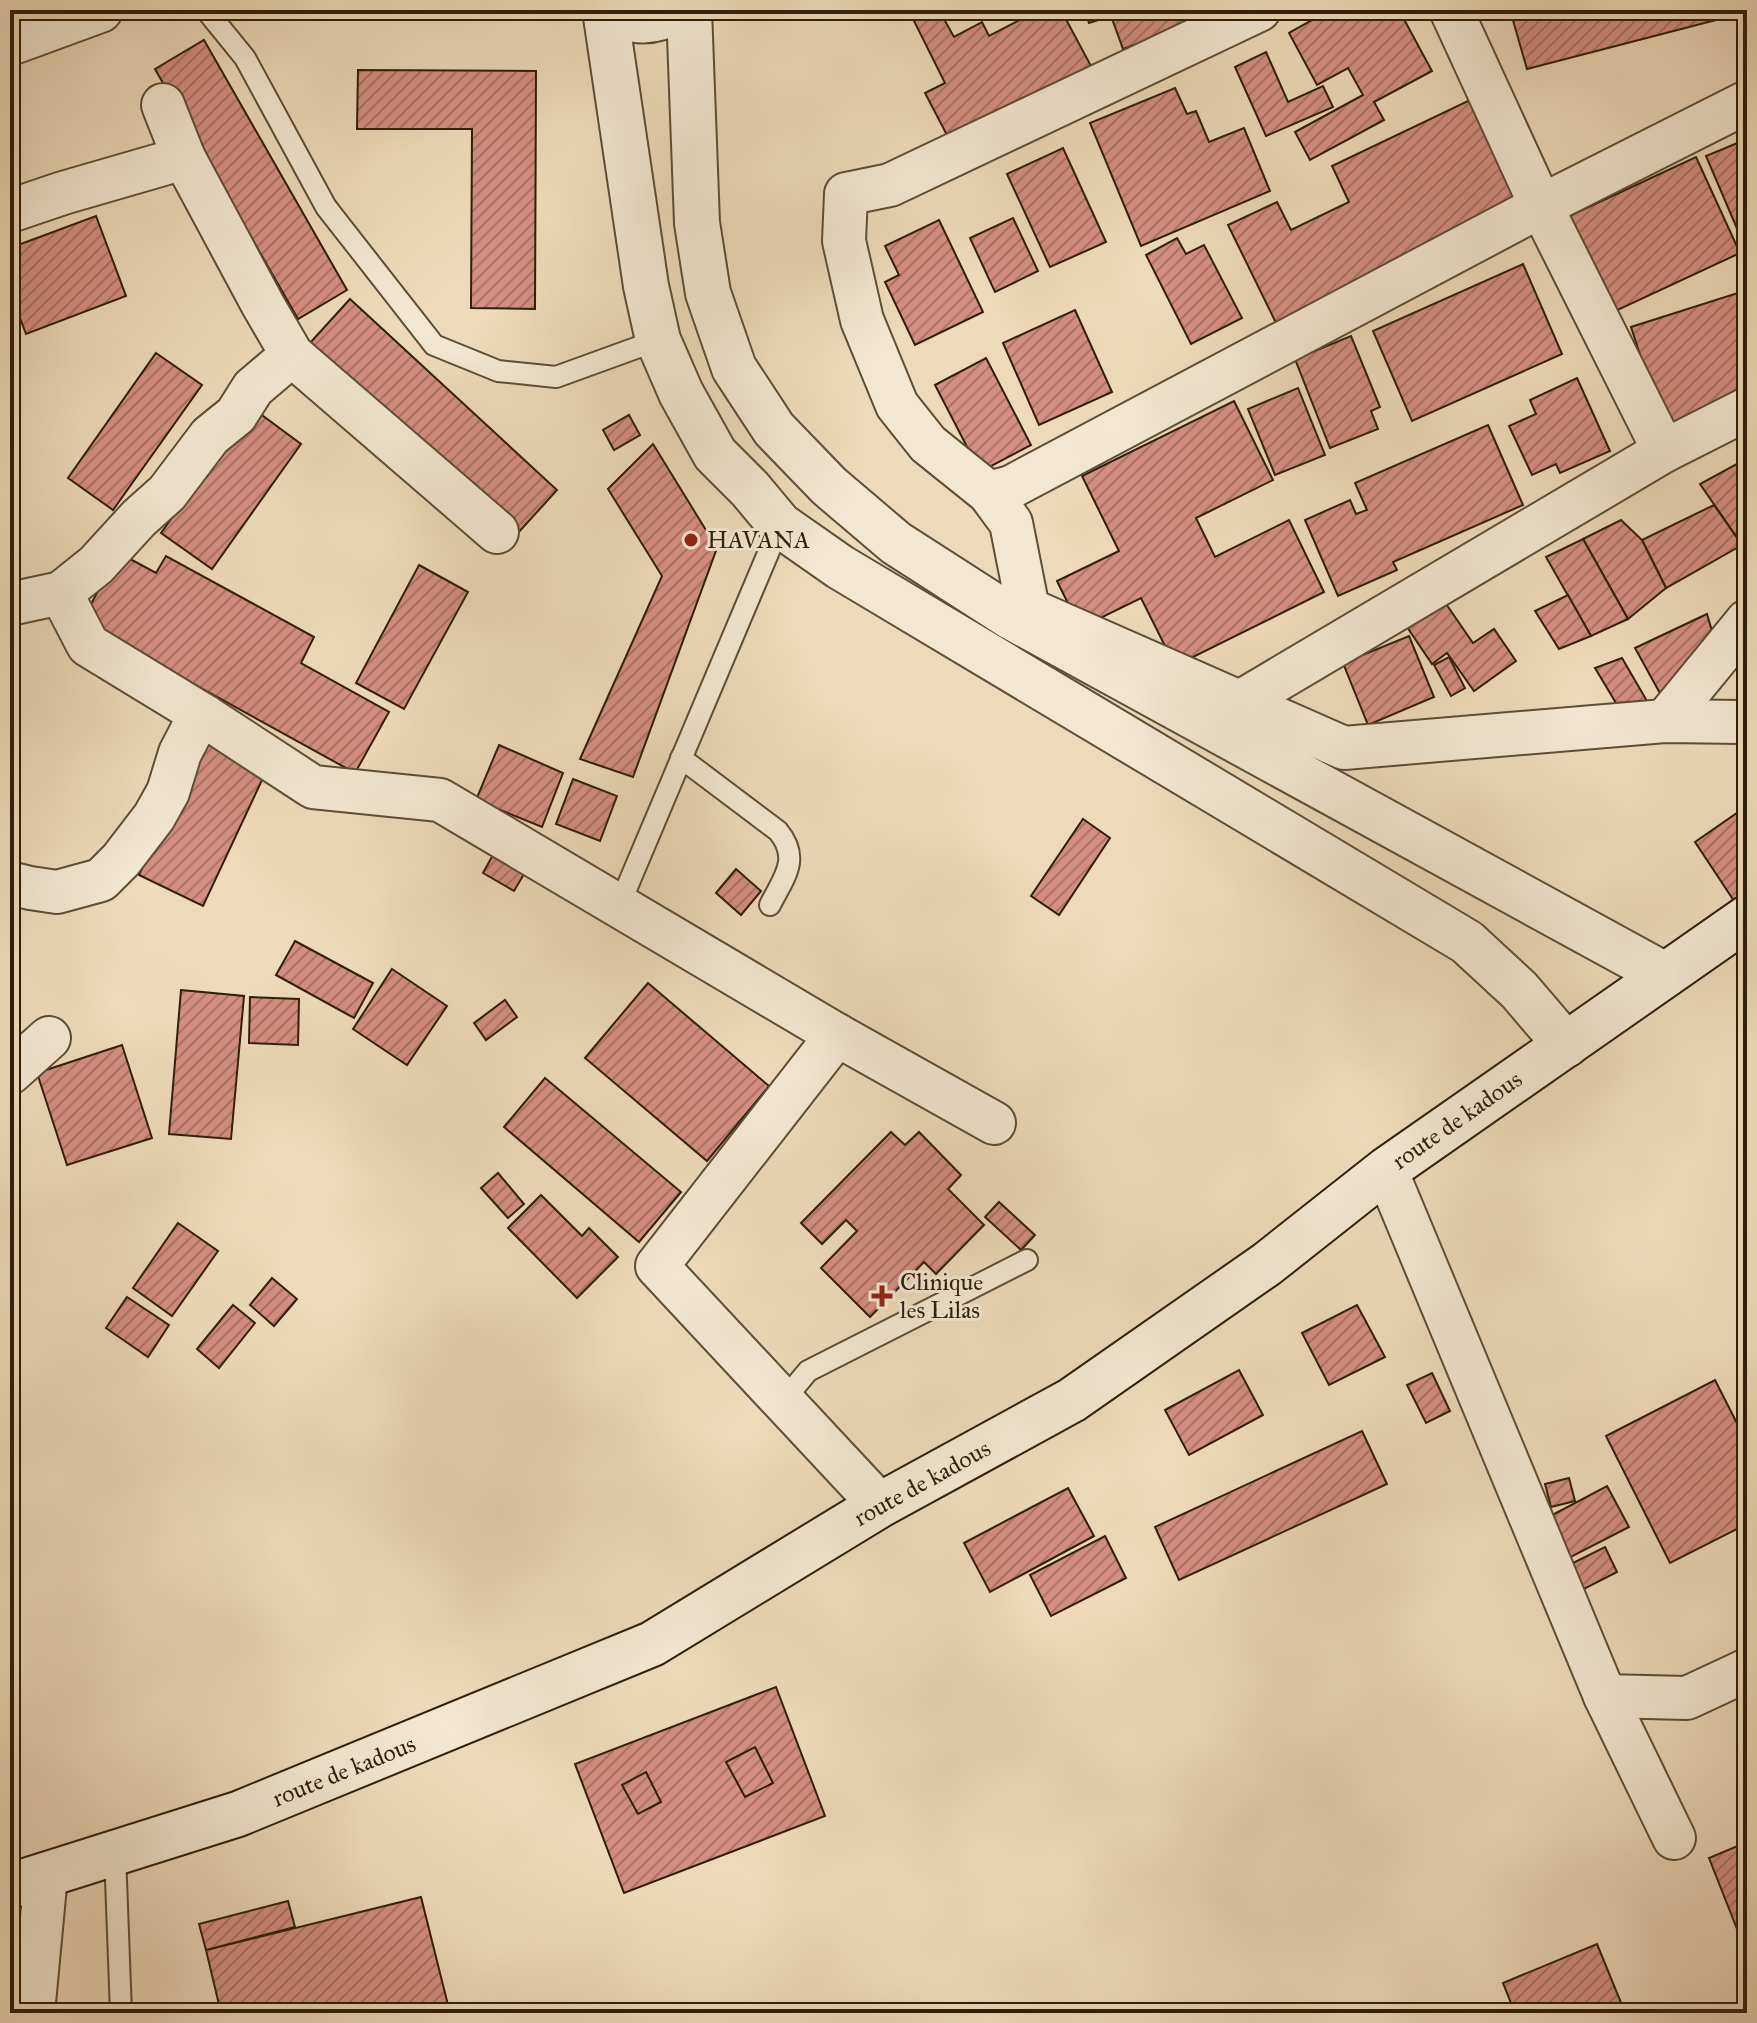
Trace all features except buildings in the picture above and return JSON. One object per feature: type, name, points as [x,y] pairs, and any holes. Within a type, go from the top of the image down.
[{"type":"street","points":[[10,43],[100,10]]},
{"type":"street","points":[[605,10],[646,286],[658,340],[681,393],[715,454],[780,525],[840,567],[1467,942],[1519,990],[1566,1045]]},
{"type":"street","points":[[612,10],[632,20],[648,21],[676,10]]},
{"type":"street","points":[[689,10],[697,223],[708,293],[734,368],[774,429],[829,486],[896,543],[1011,617],[1665,975]]},
{"type":"street","points":[[1259,10],[890,185],[846,194],[844,241],[862,320],[897,405],[928,444],[989,493],[1011,523],[1028,609],[1344,748],[1665,721],[1747,721]]},
{"type":"street","points":[[1451,10],[1541,206],[1664,451]]},
{"type":"street","points":[[989,493],[1011,487],[1541,206],[1747,102]]},
{"type":"street","points":[[163,105],[184,158],[292,355],[497,532]]},
{"type":"street","points":[[10,211],[184,158]]},
{"type":"street","points":[[10,604],[61,593],[96,565],[167,493],[210,436],[236,415],[253,388],[292,355]]},
{"type":"street","points":[[1240,702],[1664,451],[1747,409]]},
{"type":"street","points":[[61,593],[88,645],[313,787],[440,800],[837,1035],[994,1123]]},
{"type":"street","points":[[1665,721],[1747,621]]},
{"type":"street","points":[[1665,721],[1747,637]]},
{"type":"street","points":[[10,883],[57,892],[101,880],[121,860],[154,817],[168,792],[180,753],[193,728],[206,717]]},
{"type":"street","name":"route de kadous","points":[[28,1880],[238,1814],[652,1644],[880,1505],[1072,1400],[1267,1264],[1386,1170],[1747,918]]},
{"type":"street","points":[[837,1035],[657,1266],[880,1505]]},
{"type":"street","points":[[10,1073],[49,1038]]},
{"type":"street","points":[[1386,1170],[1605,1696],[1674,1838]]},
{"type":"street","points":[[1605,1696],[1687,1698],[1747,1670]]},
{"type":"street","points":[[28,1880],[33,2013]]},
{"type":"lane","points":[[206,10],[245,58],[326,207],[434,345],[498,371],[556,377],[658,340]]},
{"type":"lane","points":[[619,906],[780,525]]},
{"type":"lane","points":[[681,758],[778,831],[786,841],[790,854],[789,866],[770,905]]},
{"type":"lane","points":[[783,1401],[808,1371],[1027,1260]]},
{"type":"lane","points":[[115,1853],[121,2013]]},
{"type":"place","name":"HAVANA","points":[[691,540]]},
{"type":"place","name":"Clinique les Lilas","points":[[882,1296]]}]
